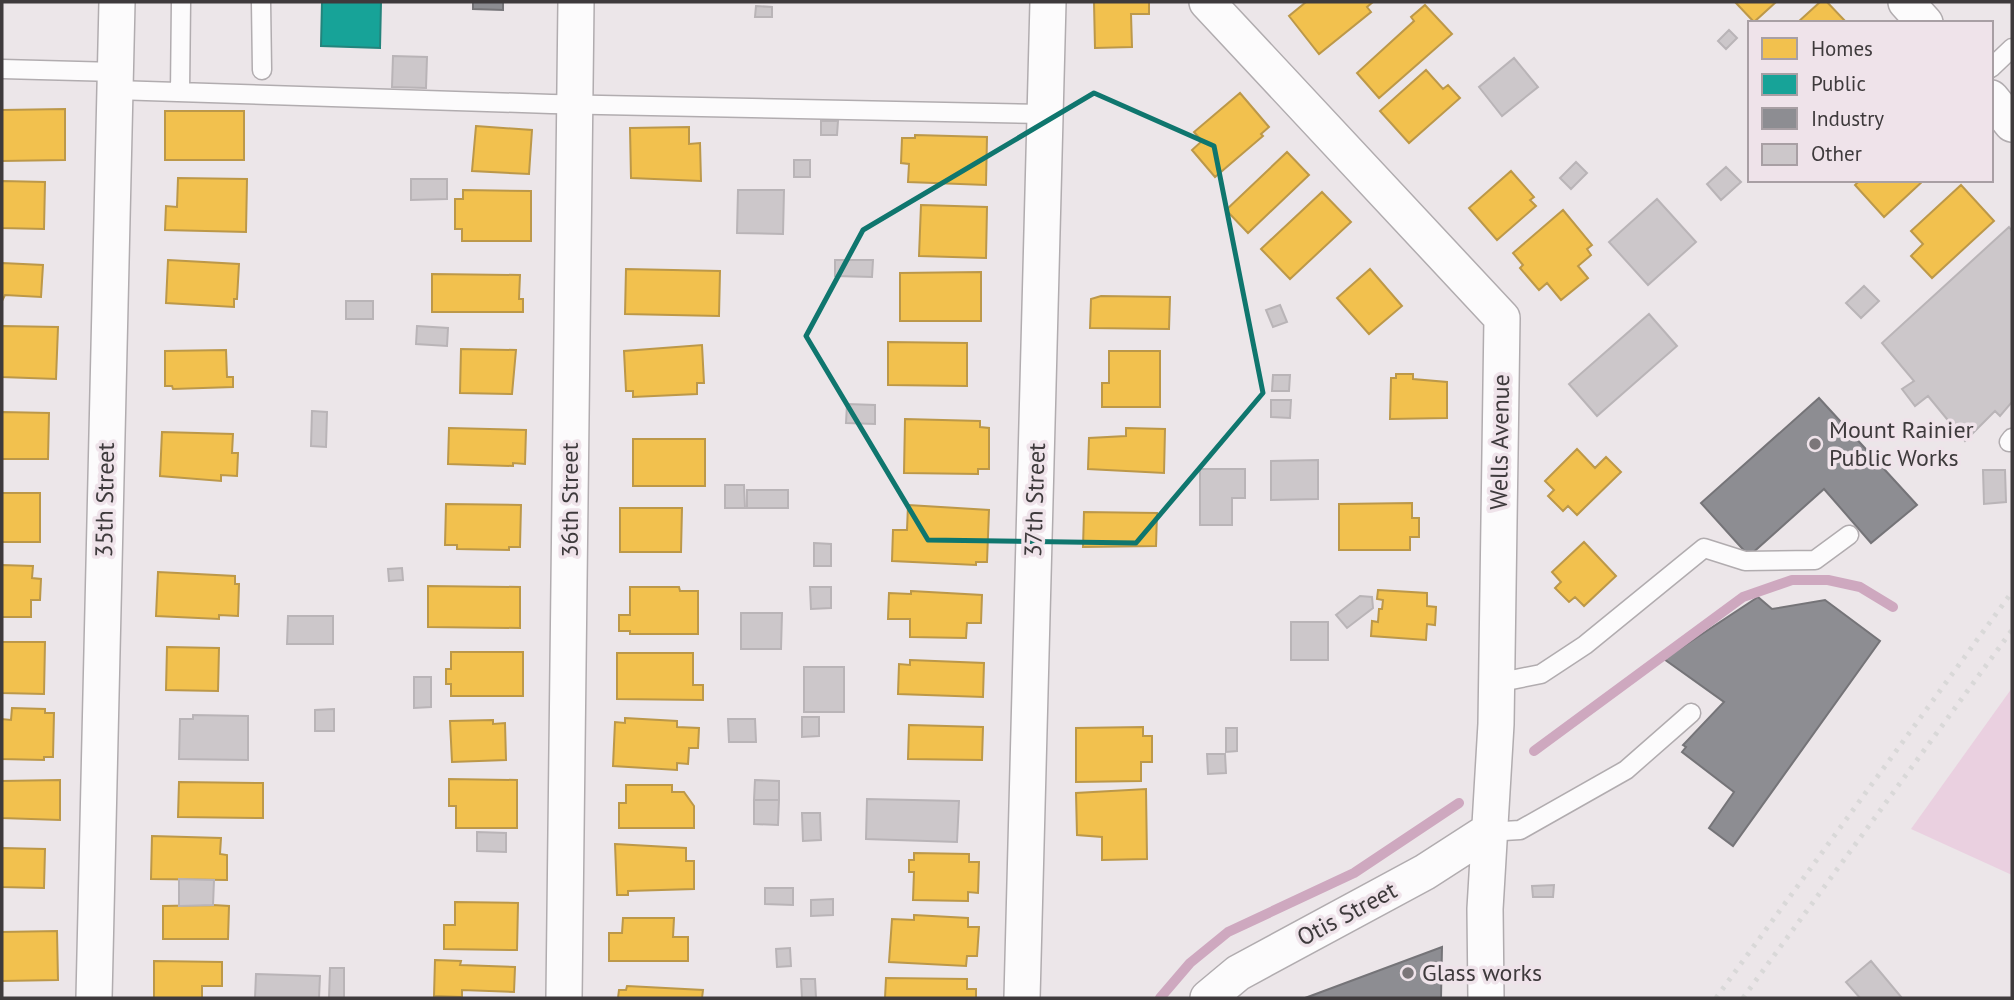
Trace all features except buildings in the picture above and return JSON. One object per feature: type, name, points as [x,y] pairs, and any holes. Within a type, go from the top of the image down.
[{"type":"street","name":"35th Street","points":[[94,998],[117,2]]},
{"type":"street","name":"36th Street","points":[[564,998],[576,2]]},
{"type":"street","name":"37th Street","points":[[1022,998],[1048,2]]},
{"type":"street","name":"Wells Avenue","points":[[1207,2],[1502,318],[1496,682],[1487,832],[1486,998]]},
{"type":"street","points":[[1906,2],[1923,21]]},
{"type":"street","points":[[1993,100],[2012,124]]},
{"type":"street","name":"Otis Street","points":[[1208,998],[1238,973],[1425,872],[1487,832]]},
{"type":"lane","points":[[180,92],[181,2]]},
{"type":"lane","points":[[261,2],[262,70]]},
{"type":"lane","points":[[1993,66],[2012,48]]},
{"type":"lane","points":[[2,69],[116,81],[180,92],[1045,114]]},
{"type":"lane","points":[[1496,682],[1541,674],[1585,645],[1704,548],[1745,561],[1815,560],[1849,535]]},
{"type":"lane","points":[[1487,832],[1520,830],[1614,777],[1691,713]]},
{"type":"highlighted area","points":[[1094,93],[1214,146],[1263,393],[1136,543],[928,540],[806,336],[863,230]]},
{"type":"shaded area","points":[[2012,688],[2012,875],[1911,829]]},
{"type":"waterway","points":[[1534,751],[1743,597],[1792,580],[1828,580],[1860,587],[1893,607]]},
{"type":"waterway","points":[[1160,998],[1190,963],[1228,932],[1354,873],[1459,803]]},
{"type":"railway","points":[[1716,998],[2012,592]]},
{"type":"railway","points":[[1743,998],[2012,630]]},
{"type":"place","name":"Mount Rainier Public Works","points":[[1815,444]]},
{"type":"place","name":"Glass works","points":[[1408,973]]}]
